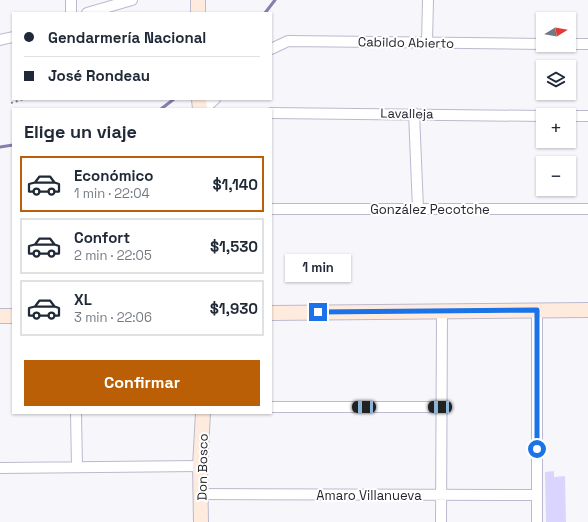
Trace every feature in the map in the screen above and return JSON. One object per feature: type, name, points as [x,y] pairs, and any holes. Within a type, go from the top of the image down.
[{"type":"street","points":[[71,0],[71,12]]},
{"type":"street","points":[[91,12],[132,0]]},
{"type":"street","points":[[198,0],[198,12]]},
{"type":"street","points":[[427,42],[428,0]]},
{"type":"street","points":[[0,40],[12,37]]},
{"type":"street","name":"Cabildo Abierto","points":[[272,49],[288,41],[536,44]]},
{"type":"street","points":[[576,44],[588,44]]},
{"type":"street","points":[[205,108],[214,100]]},
{"type":"street","name":"Lavalleja","points":[[272,113],[414,113],[536,116]]},
{"type":"street","points":[[414,113],[418,209]]},
{"type":"street","points":[[576,116],[588,116]]},
{"type":"street","name":"González Pecotche","points":[[272,209],[588,209]]},
{"type":"street","points":[[537,310],[537,522]]},
{"type":"street","points":[[272,312],[588,310]]},
{"type":"street","points":[[441,522],[440,407],[442,311]]},
{"type":"street","points":[[0,316],[12,316]]},
{"type":"street","points":[[272,407],[440,407]]},
{"type":"street","points":[[76,414],[77,467]]},
{"type":"street","name":"Don Bosco","points":[[201,522],[200,466],[203,414]]},
{"type":"street","points":[[0,468],[200,466]]},
{"type":"street","name":"Amaro Villanueva","points":[[200,494],[441,496],[537,495]]},
{"type":"path","points":[[11,103],[21,100]]},
{"type":"building","points":[[554,471],[554,477],[565,476],[566,522],[546,522],[545,472]]},
{"type":"waterway","points":[[266,12],[275,0]]},
{"type":"waterway","points":[[162,108],[173,100]]},
{"type":"waterway","points":[[0,147],[12,145]]},
{"type":"route","points":[[318,312],[537,310],[537,449]]}]
